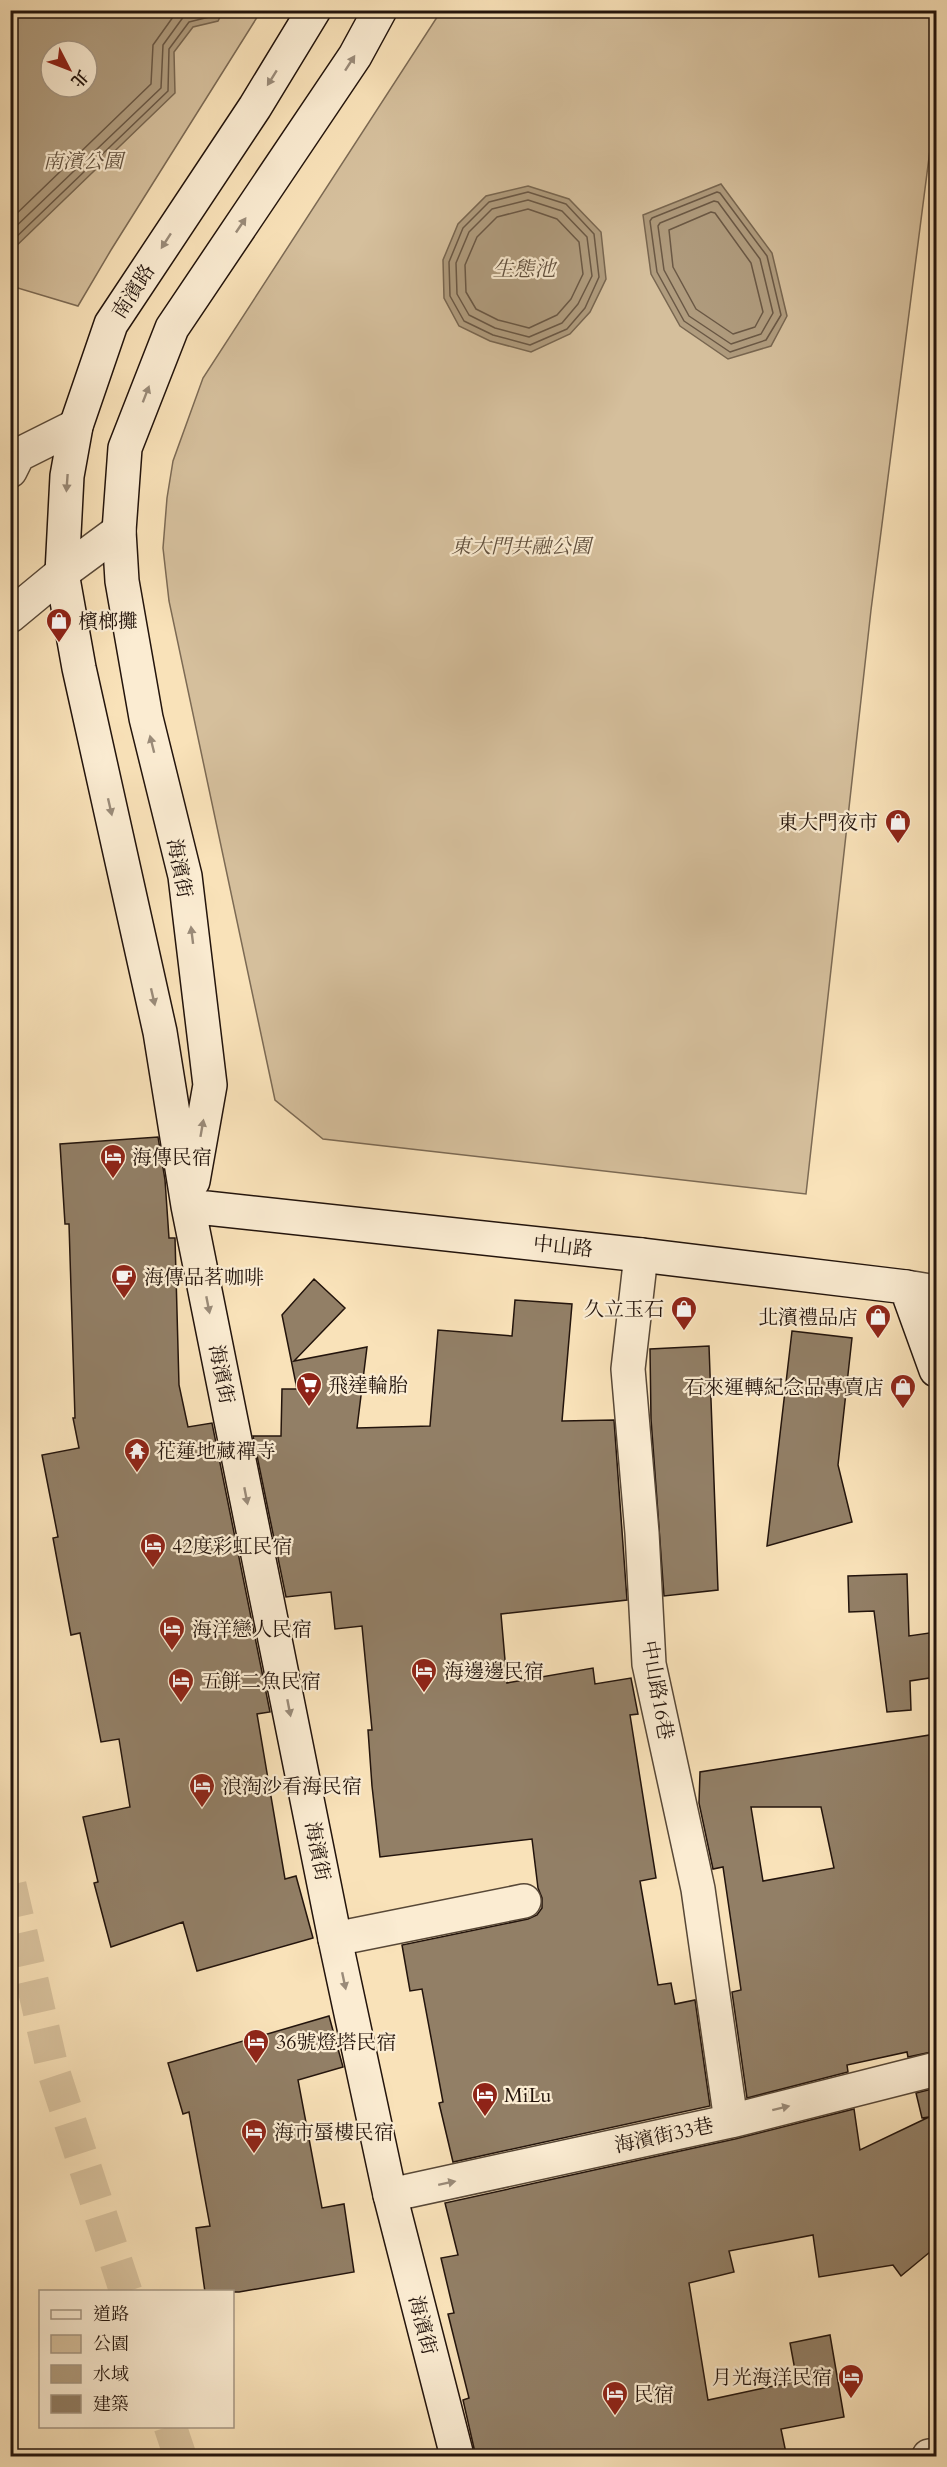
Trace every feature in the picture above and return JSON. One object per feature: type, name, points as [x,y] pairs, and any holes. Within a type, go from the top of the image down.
[{"type":"main road","name":"南濱路","points":[[78,668],[62,573],[67,476],[76,426],[111,324],[255,107],[314,10]]},
{"type":"main road","points":[[10,616],[62,573],[119,531],[125,448],[172,328],[355,56],[380,10]]},
{"type":"main road","points":[[10,471],[18,455],[76,426]]},
{"type":"main road","name":"海濱街","points":[[119,531],[122,581],[146,718],[184,876],[210,1085],[188,1206]]},
{"type":"main road","name":"海濱街","points":[[78,668],[160,1032],[188,1206],[335,1939],[390,2195],[457,2457]]},
{"type":"main road","name":"中山路","points":[[188,1206],[641,1255],[921,1290]]},
{"type":"main road","name":"中山路16巷","points":[[641,1255],[628,1369],[650,1664],[698,1889],[731,2121]]},
{"type":"main road","points":[[921,1290],[936,1370]]},
{"type":"main road","points":[[335,1939],[524,1901]]},
{"type":"main road","name":"海濱街33巷","points":[[390,2195],[731,2121],[936,2069]]},
{"type":"main road","points":[[929,2457],[936,2455]]},
{"type":"green space","name":"南濱公園","points":[[10,11],[261,11],[111,250],[78,306],[11,286]]},
{"type":"green space","name":"東大門共融公園","points":[[441,11],[936,11],[936,103],[871,610],[806,1194],[323,1139],[275,1100],[169,601],[163,548],[167,498],[173,461],[203,378]]},
{"type":"water","points":[[11,10],[223,11],[218,21],[193,27],[174,52],[175,93],[11,251]]},
{"type":"water","points":[[721,184],[772,253],[787,316],[771,346],[728,359],[680,326],[651,274],[643,215]]},
{"type":"water","name":"生態池","points":[[528,186],[569,199],[601,232],[606,279],[590,312],[570,334],[531,352],[490,341],[459,326],[444,298],[443,260],[458,224],[486,196]]},
{"type":"building","points":[[158,1137],[165,1180],[169,1238],[175,1238],[179,1385],[188,1427],[212,1423],[270,1712],[257,1714],[285,1879],[296,1876],[313,1938],[197,1971],[183,1922],[111,1947],[94,1883],[98,1882],[83,1817],[130,1807],[119,1739],[101,1742],[80,1633],[71,1635],[53,1538],[58,1537],[42,1455],[79,1448],[73,1418],[75,1418],[69,1224],[65,1224],[60,1144]]},
{"type":"building","points":[[314,1279],[345,1308],[294,1361],[367,1347],[357,1428],[430,1426],[438,1330],[512,1336],[515,1300],[572,1304],[562,1421],[614,1420],[627,1600],[501,1614],[507,1683],[593,1668],[595,1684],[631,1678],[638,1714],[630,1715],[656,1878],[640,1881],[658,1985],[671,1983],[675,2004],[695,2000],[710,2106],[453,2162],[439,2103],[443,2102],[422,1989],[410,1991],[402,1945],[528,1919],[537,1915],[542,1908],[542,1898],[538,1888],[532,1839],[380,1857],[372,1786],[368,1730],[372,1730],[362,1626],[335,1629],[331,1592],[286,1597],[253,1436],[281,1436],[282,1389],[297,1389],[282,1315]]},
{"type":"building","points":[[792,1331],[852,1338],[838,1465],[852,1522],[767,1546]]},
{"type":"building","points":[[709,1346],[718,1590],[664,1596],[651,1419],[650,1349]]},
{"type":"building","points":[[907,1574],[909,1636],[936,1632],[936,1677],[910,1681],[911,1710],[887,1712],[874,1611],[849,1612],[848,1576]]},
{"type":"building","points":[[936,1734],[936,2051],[908,2057],[907,2052],[847,2065],[848,2072],[747,2098],[732,1992],[741,1990],[723,1867],[713,1869],[699,1803],[700,1772]],"holes":[[[751,1807],[821,1807],[834,1868],[763,1881]]]},
{"type":"building","points":[[329,2016],[343,2067],[298,2080],[322,2208],[344,2204],[354,2272],[239,2292],[205,2290],[196,2228],[210,2226],[189,2112],[183,2114],[168,2063]]},
{"type":"building","points":[[936,2088],[936,2247],[901,2276],[893,2265],[819,2277],[813,2235],[729,2251],[734,2272],[689,2283],[708,2400],[797,2381],[790,2343],[830,2335],[844,2417],[781,2429],[786,2453],[769,2457],[476,2457],[463,2400],[469,2398],[448,2314],[454,2313],[441,2258],[458,2255],[445,2203],[735,2139],[854,2109],[860,2150],[929,2117],[922,2118],[916,2093]]},
{"type":"tunnel","points":[[10,1885],[52,2067],[125,2290]]},
{"type":"tunnel","points":[[171,2428],[180,2456]]},
{"type":"place","name":"檳榔攤","points":[[59,644]]},
{"type":"place","name":"東大門夜市","points":[[898,845]]},
{"type":"place","name":"海傳民宿","points":[[113,1180]]},
{"type":"place","name":"海傳品茗咖啡","points":[[124,1300]]},
{"type":"place","name":"久立玉石","points":[[684,1332]]},
{"type":"place","name":"北濱禮品店","points":[[878,1340]]},
{"type":"place","name":"飛達輪胎","points":[[309,1408]]},
{"type":"place","name":"石來運轉紀念品專賣店","points":[[903,1410]]},
{"type":"place","name":"花蓮地藏禪寺","points":[[137,1474]]},
{"type":"place","name":"42度彩虹民宿","points":[[153,1569]]},
{"type":"place","name":"海洋戀人民宿","points":[[172,1652]]},
{"type":"place","name":"海邊邊民宿","points":[[424,1694]]},
{"type":"place","name":"五餅二魚民宿","points":[[181,1704]]},
{"type":"place","name":"浪淘沙看海民宿","points":[[202,1809]]},
{"type":"place","name":"36號燈塔民宿","points":[[256,2065]]},
{"type":"place","name":"MiLu","points":[[485,2118]]},
{"type":"place","name":"海市蜃樓民宿","points":[[254,2155]]},
{"type":"place","name":"月光海洋民宿","points":[[851,2400]]},
{"type":"place","name":"民宿","points":[[615,2417]]}]
